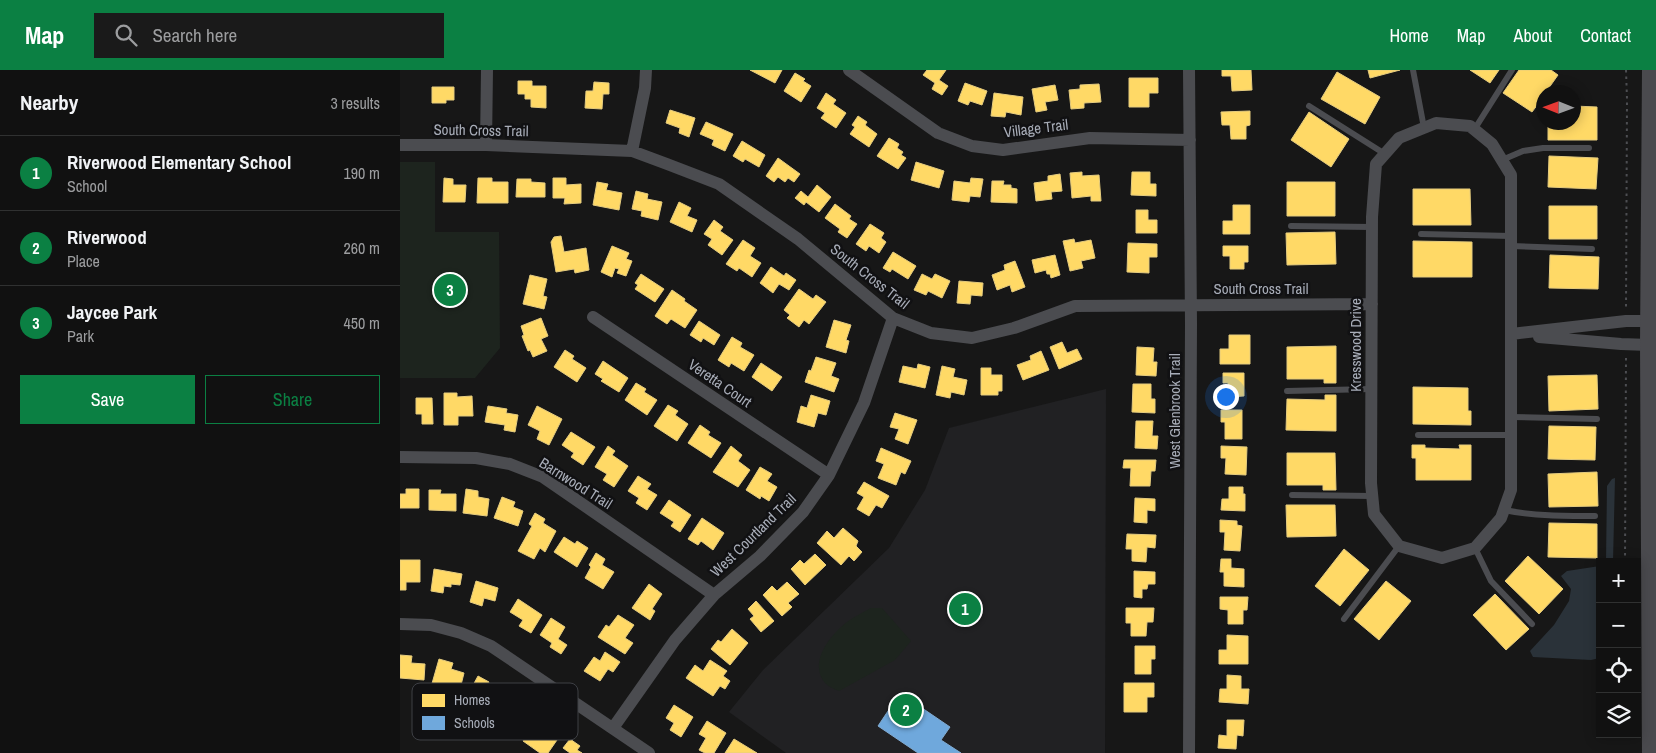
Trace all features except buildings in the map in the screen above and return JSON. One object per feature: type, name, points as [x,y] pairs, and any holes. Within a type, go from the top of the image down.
[{"type":"street","points":[[486,146],[487,70]]},
{"type":"street","points":[[632,151],[646,70]]},
{"type":"street","name":"Village Trail","points":[[849,70],[938,133],[972,146],[1003,150],[1090,138],[1190,140]]},
{"type":"street","name":"West Glenbrook Trail","points":[[1189,70],[1189,753]]},
{"type":"street","points":[[1651,70],[1649,345],[1651,753]]},
{"type":"street","name":"Kresswood Drive","points":[[1399,546],[1374,514],[1371,483],[1372,227],[1376,164],[1399,138],[1436,123],[1470,126],[1492,144],[1511,175],[1511,490],[1501,518],[1475,548]]},
{"type":"street","name":"South Cross Trail","points":[[400,144],[632,151],[719,184],[798,239],[893,318],[931,333],[972,338],[1014,328],[1074,306],[1372,304]]},
{"type":"street","name":"Veretta Court","points":[[593,317],[829,475]]},
{"type":"street","name":"West Courtland Trail","points":[[613,728],[675,640],[714,595],[760,556],[803,512],[829,475],[864,403],[893,318]]},
{"type":"street","points":[[1511,334],[1626,321],[1650,321]]},
{"type":"street","points":[[1511,334],[1649,345]]},
{"type":"street","name":"Barnwood Trail","points":[[400,457],[476,458],[510,464],[542,477],[714,595]]},
{"type":"street","points":[[1399,546],[1442,558],[1475,548]]},
{"type":"street","points":[[400,624],[431,624],[461,632],[491,646],[546,683]]},
{"type":"street","points":[[578,704],[649,753]]},
{"type":"lane","points":[[1413,70],[1424,128]]},
{"type":"lane","points":[[1474,130],[1512,70]]},
{"type":"lane","points":[[1309,106],[1384,154]]},
{"type":"lane","points":[[1502,160],[1523,152],[1543,148],[1589,148]]},
{"type":"lane","points":[[1291,226],[1372,227]]},
{"type":"lane","points":[[1421,234],[1592,249]]},
{"type":"lane","points":[[1287,391],[1372,389]]},
{"type":"lane","points":[[1511,417],[1597,419]]},
{"type":"lane","points":[[1418,435],[1511,435]]},
{"type":"lane","points":[[1292,495],[1372,496]]},
{"type":"lane","points":[[1504,510],[1526,515],[1595,516]]},
{"type":"lane","points":[[1344,619],[1399,546]]},
{"type":"lane","points":[[1475,548],[1491,581],[1532,624]]},
{"type":"shaded area","points":[[400,162],[435,162],[435,232],[499,232],[500,348],[475,378],[400,378]]},
{"type":"shaded area","points":[[1106,389],[1105,753],[786,753],[729,712],[763,670],[889,548],[925,490],[949,428]]},
{"type":"shaded area","points":[[1615,478],[1613,558],[1606,558],[1607,486]]},
{"type":"shaded area","points":[[1596,567],[1596,659],[1533,657],[1530,651],[1554,625],[1569,601],[1571,589],[1561,576],[1567,571]]},
{"type":"shaded area","points":[[871,608],[882,608],[911,641],[895,660],[839,691],[833,689],[825,683],[820,675],[820,658],[823,650],[840,628]]},
{"type":"place","name":"Jaycee Park","points":[[450,290]]},
{"type":"place","name":"Riverwood Elementary School","points":[[965,609]]},
{"type":"place","name":"Riverwood","points":[[906,710]]}]
